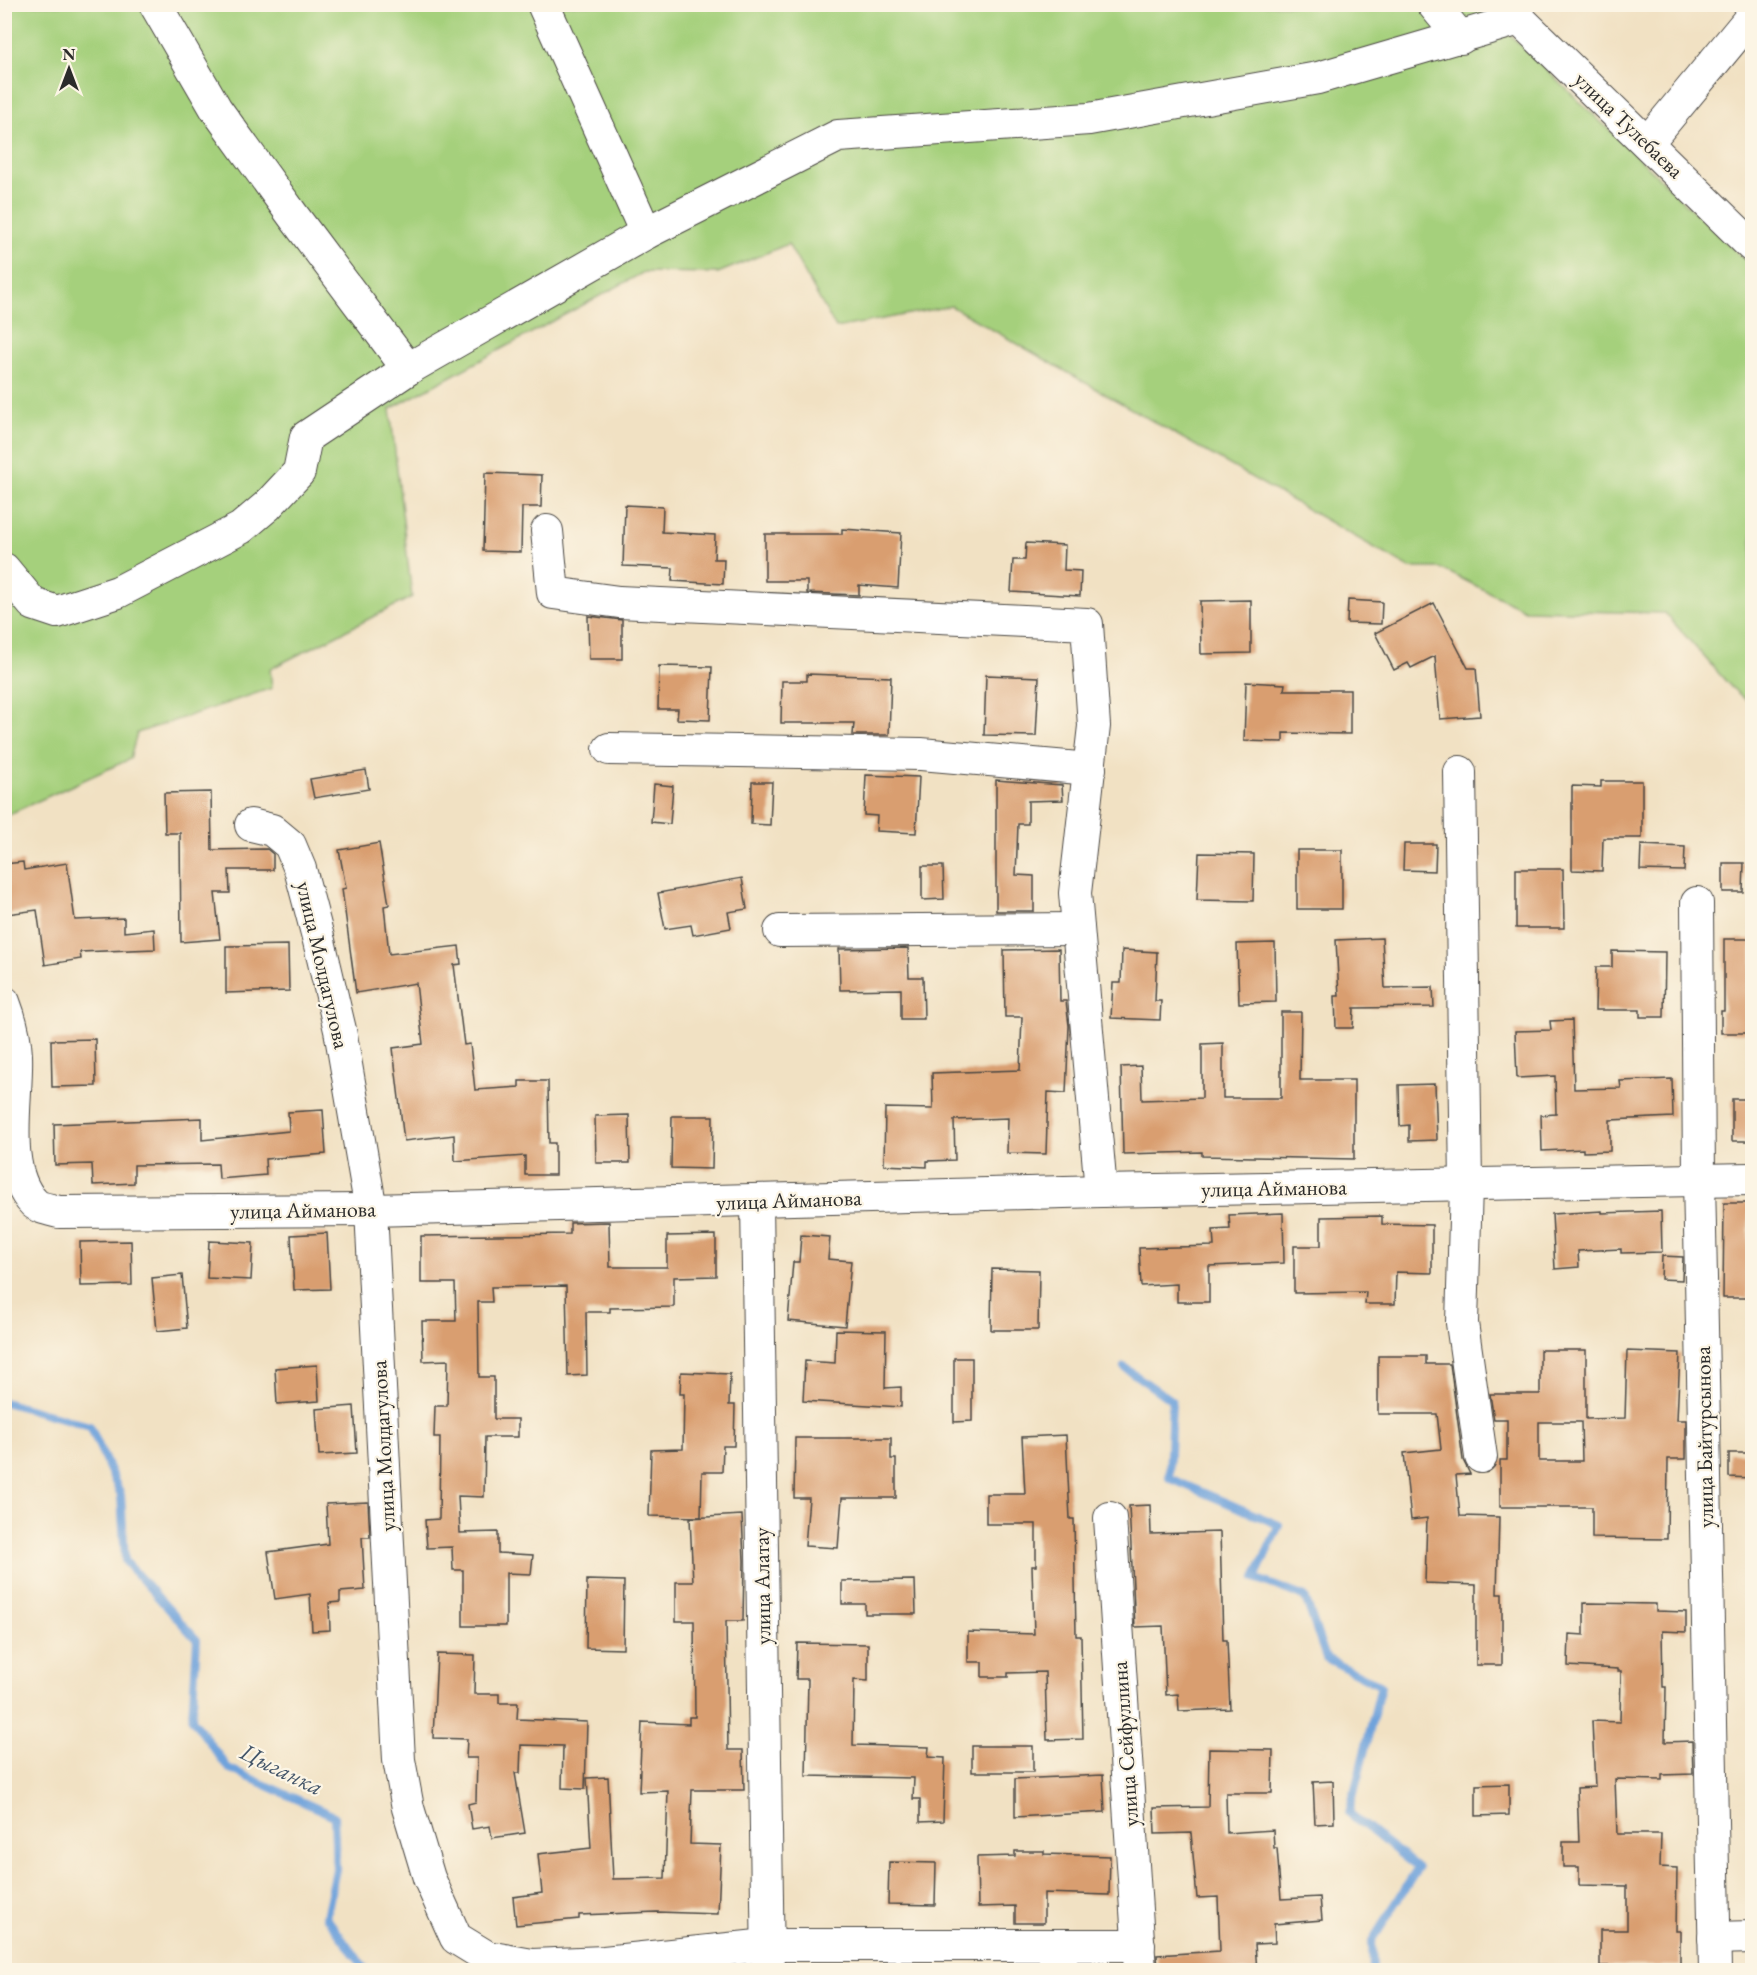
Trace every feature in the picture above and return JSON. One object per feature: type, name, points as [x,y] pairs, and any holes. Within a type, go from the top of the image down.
[{"type":"street","points":[[155,4],[216,109],[408,369]]},
{"type":"street","points":[[543,4],[646,233]]},
{"type":"street","points":[[1433,4],[1461,38]]},
{"type":"street","points":[[4,569],[33,604],[57,612],[118,592],[241,528],[267,506],[299,472],[306,437],[408,369],[646,233],[838,136],[1089,119],[1318,78],[1461,38],[1513,12]]},
{"type":"street","name":"улица Тулебаева","points":[[1513,12],[1752,246]]},
{"type":"street","points":[[1647,143],[1752,16]]},
{"type":"street","points":[[547,531],[553,593],[619,602],[1087,624],[1095,726],[1075,893],[1101,1191]]},
{"type":"street","points":[[609,749],[921,754],[1089,769]]},
{"type":"street","points":[[1460,772],[1466,1185],[1462,1323],[1481,1457]]},
{"type":"street","name":"улица Молдагулова","points":[[250,825],[272,830],[290,845],[300,869],[340,1030],[371,1210],[399,1760],[408,1808],[429,1878],[456,1938],[487,1957],[532,1965],[767,1958],[1139,1958]]},
{"type":"street","name":"улица Байтурсынова","points":[[1697,903],[1699,1179],[1715,1971]]},
{"type":"street","points":[[780,932],[1078,929]]},
{"type":"street","name":"улица Айманова","points":[[4,1002],[13,1026],[16,1055],[14,1150],[20,1181],[35,1204],[60,1212],[371,1210],[1101,1191],[1752,1179]]},
{"type":"street","name":"улица Алатау","points":[[757,1201],[767,1958]]},
{"type":"street","name":"улица Сейфуллина","points":[[1110,1518],[1139,1958]]},
{"type":"street","points":[[1714,1938],[1752,1937]]},
{"type":"green space","points":[[4,5],[1479,5],[1752,267],[1752,705],[1731,687],[1665,613],[1525,610],[1440,568],[1410,568],[951,306],[836,328],[788,244],[718,273],[644,272],[390,409],[412,597],[270,669],[272,688],[137,733],[130,759],[5,816]]},
{"type":"building","points":[[485,473],[542,475],[541,507],[522,507],[521,552],[483,551]]},
{"type":"building","points":[[625,505],[663,507],[662,532],[715,535],[714,559],[724,559],[723,584],[672,581],[673,568],[623,566]]},
{"type":"building","points":[[842,529],[901,533],[898,588],[859,585],[859,595],[807,593],[807,581],[765,581],[765,534],[842,534]]},
{"type":"building","points":[[1026,543],[1065,545],[1064,570],[1081,571],[1080,596],[1011,592],[1013,560],[1025,560]]},
{"type":"building","points":[[1251,600],[1251,653],[1201,654],[1200,601]]},
{"type":"building","points":[[1348,600],[1382,602],[1381,624],[1347,623]]},
{"type":"building","points":[[1434,603],[1468,668],[1476,668],[1480,716],[1440,719],[1435,656],[1411,668],[1408,663],[1394,670],[1375,633]]},
{"type":"building","points":[[588,616],[622,620],[622,659],[589,659]]},
{"type":"building","points":[[659,666],[712,667],[710,720],[677,719],[678,709],[658,709]]},
{"type":"building","points":[[807,674],[891,677],[889,735],[853,735],[854,723],[781,723],[782,681],[807,681]]},
{"type":"building","points":[[986,675],[1039,677],[1036,736],[984,735]]},
{"type":"building","points":[[1246,682],[1285,684],[1284,690],[1350,690],[1350,734],[1283,733],[1283,742],[1244,741]]},
{"type":"building","points":[[366,770],[369,789],[314,798],[310,779]]},
{"type":"building","points":[[866,775],[919,777],[916,833],[876,831],[877,816],[864,815]]},
{"type":"building","points":[[996,780],[1062,785],[1063,800],[1028,801],[1028,824],[1018,824],[1016,875],[1034,876],[1034,911],[996,911]]},
{"type":"building","points":[[1601,781],[1642,781],[1642,838],[1603,838],[1602,871],[1572,870],[1572,786],[1601,787]]},
{"type":"building","points":[[752,782],[772,782],[770,825],[751,824]]},
{"type":"building","points":[[654,784],[673,786],[670,824],[651,822]]},
{"type":"building","points":[[211,792],[212,850],[267,849],[273,854],[273,870],[229,870],[230,893],[215,893],[220,939],[181,942],[180,833],[165,833],[164,793]]},
{"type":"building","points":[[379,843],[389,905],[384,906],[389,954],[459,946],[461,964],[454,965],[464,1045],[470,1044],[475,1090],[519,1087],[519,1081],[548,1081],[549,1143],[555,1143],[555,1175],[525,1175],[525,1156],[455,1161],[454,1135],[404,1141],[393,1048],[423,1044],[416,983],[356,993],[342,889],[346,888],[339,850]]},
{"type":"building","points":[[1404,844],[1436,844],[1435,871],[1403,870]]},
{"type":"building","points":[[1641,845],[1685,847],[1684,871],[1640,870]]},
{"type":"building","points":[[1297,850],[1342,850],[1342,909],[1297,909]]},
{"type":"building","points":[[1199,853],[1254,854],[1253,901],[1197,900]]},
{"type":"building","points":[[23,862],[24,870],[67,863],[75,920],[124,918],[124,932],[154,929],[155,949],[80,952],[81,959],[45,965],[37,910],[7,914],[4,897],[4,864]]},
{"type":"building","points":[[1723,863],[1744,863],[1743,892],[1723,892]]},
{"type":"building","points":[[922,866],[943,866],[944,899],[922,900]]},
{"type":"building","points":[[1516,869],[1563,869],[1564,928],[1516,928]]},
{"type":"building","points":[[742,878],[747,909],[728,912],[731,928],[693,935],[691,925],[665,929],[658,893]]},
{"type":"building","points":[[1382,938],[1385,988],[1433,987],[1434,1007],[1354,1008],[1353,1028],[1336,1028],[1335,996],[1339,996],[1336,940]]},
{"type":"building","points":[[1724,939],[1752,939],[1752,1033],[1721,1033],[1721,1011],[1724,1011]]},
{"type":"building","points":[[1275,943],[1276,1002],[1239,1003],[1237,944]]},
{"type":"building","points":[[288,945],[289,991],[226,993],[226,946]]},
{"type":"building","points":[[908,948],[909,977],[923,977],[924,1019],[901,1019],[901,989],[840,990],[839,949]]},
{"type":"building","points":[[1059,949],[1060,1001],[1066,1001],[1069,1026],[1066,1093],[1048,1092],[1046,1154],[1007,1153],[1008,1118],[954,1120],[955,1160],[927,1161],[927,1167],[884,1165],[885,1108],[933,1109],[932,1073],[1020,1070],[1022,1017],[1005,1017],[1004,950]]},
{"type":"building","points":[[1122,950],[1157,952],[1155,1001],[1161,1001],[1160,1020],[1111,1018],[1113,983],[1121,983]]},
{"type":"building","points":[[1612,951],[1665,952],[1664,1017],[1640,1017],[1640,1010],[1595,1010],[1596,967],[1612,967]]},
{"type":"building","points":[[1281,1012],[1301,1012],[1300,1080],[1354,1080],[1354,1159],[1202,1156],[1202,1152],[1123,1154],[1121,1067],[1141,1066],[1142,1100],[1202,1098],[1202,1044],[1223,1043],[1223,1098],[1281,1098]]},
{"type":"building","points":[[1572,1020],[1574,1089],[1621,1088],[1620,1081],[1672,1079],[1673,1117],[1610,1120],[1610,1151],[1583,1152],[1583,1149],[1542,1151],[1541,1115],[1556,1114],[1555,1076],[1517,1078],[1515,1031],[1551,1030],[1550,1021]]},
{"type":"building","points":[[95,1039],[96,1086],[52,1087],[51,1040]]},
{"type":"building","points":[[1435,1084],[1437,1140],[1409,1141],[1409,1125],[1400,1126],[1399,1085]]},
{"type":"building","points":[[1732,1099],[1752,1099],[1752,1141],[1732,1141]]},
{"type":"building","points":[[323,1110],[326,1154],[265,1159],[266,1175],[219,1179],[218,1164],[134,1165],[134,1183],[93,1185],[92,1164],[55,1165],[54,1124],[202,1118],[202,1140],[289,1131],[288,1112]]},
{"type":"building","points":[[629,1115],[630,1163],[596,1163],[595,1116]]},
{"type":"building","points":[[672,1116],[713,1116],[712,1169],[671,1168]]},
{"type":"building","points":[[1724,1203],[1749,1203],[1748,1298],[1723,1298]]},
{"type":"building","points":[[1602,1211],[1602,1213],[1661,1211],[1662,1252],[1621,1253],[1621,1249],[1578,1251],[1579,1267],[1555,1269],[1552,1214]]},
{"type":"building","points":[[1283,1213],[1284,1263],[1209,1266],[1209,1302],[1177,1302],[1177,1284],[1141,1286],[1139,1248],[1214,1246],[1213,1230],[1230,1229],[1229,1215]]},
{"type":"building","points":[[1382,1216],[1382,1224],[1432,1225],[1432,1273],[1396,1272],[1395,1304],[1365,1304],[1366,1292],[1294,1293],[1294,1246],[1321,1246],[1321,1217]]},
{"type":"building","points":[[609,1222],[610,1267],[667,1267],[667,1236],[716,1235],[716,1276],[674,1277],[674,1307],[610,1308],[610,1312],[586,1312],[587,1375],[568,1376],[566,1286],[491,1287],[492,1302],[478,1302],[479,1377],[494,1377],[494,1419],[518,1419],[518,1437],[485,1437],[484,1497],[458,1496],[460,1533],[498,1532],[498,1553],[533,1555],[531,1574],[506,1573],[506,1626],[463,1626],[463,1570],[453,1570],[452,1547],[427,1548],[425,1520],[439,1519],[440,1437],[434,1437],[435,1406],[447,1406],[448,1360],[423,1361],[422,1321],[456,1321],[455,1283],[421,1283],[421,1236],[570,1234],[570,1223]]},
{"type":"building","points":[[327,1233],[330,1289],[294,1290],[291,1235]]},
{"type":"building","points":[[801,1235],[830,1237],[828,1259],[851,1261],[845,1326],[788,1321],[793,1262],[799,1262]]},
{"type":"building","points":[[131,1241],[132,1285],[81,1286],[80,1242]]},
{"type":"building","points":[[209,1241],[253,1243],[251,1280],[207,1278]]},
{"type":"building","points":[[1662,1256],[1683,1257],[1682,1280],[1661,1279]]},
{"type":"building","points":[[992,1269],[1039,1270],[1038,1330],[991,1330]]},
{"type":"building","points":[[182,1275],[187,1328],[157,1331],[152,1278]]},
{"type":"building","points":[[836,1330],[886,1331],[885,1388],[901,1387],[901,1407],[803,1401],[805,1361],[835,1363]]},
{"type":"building","points":[[1540,1350],[1586,1350],[1586,1419],[1625,1418],[1627,1351],[1680,1353],[1677,1420],[1686,1420],[1686,1459],[1668,1459],[1667,1539],[1592,1538],[1592,1507],[1500,1507],[1500,1460],[1507,1460],[1507,1420],[1494,1420],[1490,1394],[1540,1394]],"holes":[[[1539,1422],[1581,1422],[1582,1461],[1539,1461]]]},
{"type":"building","points":[[1378,1356],[1426,1356],[1426,1364],[1450,1364],[1463,1460],[1470,1474],[1456,1475],[1460,1516],[1499,1517],[1497,1594],[1502,1594],[1502,1665],[1476,1665],[1476,1585],[1425,1583],[1427,1518],[1411,1520],[1404,1453],[1441,1449],[1437,1414],[1378,1414]]},
{"type":"building","points":[[954,1358],[972,1358],[972,1421],[954,1422]]},
{"type":"building","points":[[317,1365],[319,1401],[277,1404],[275,1368]]},
{"type":"building","points":[[681,1372],[730,1374],[729,1405],[735,1405],[734,1446],[723,1446],[722,1472],[702,1472],[701,1517],[649,1516],[651,1450],[683,1449],[684,1394],[680,1394]]},
{"type":"building","points":[[354,1406],[357,1453],[319,1455],[316,1409]]},
{"type":"building","points":[[1066,1435],[1070,1519],[1074,1519],[1076,1636],[1081,1636],[1083,1739],[1047,1740],[1045,1672],[1008,1673],[1008,1677],[982,1677],[982,1662],[968,1662],[968,1632],[1034,1634],[1032,1566],[1036,1566],[1036,1524],[986,1524],[986,1494],[1025,1494],[1022,1437]]},
{"type":"building","points":[[795,1438],[891,1438],[891,1459],[896,1459],[896,1498],[842,1498],[838,1548],[805,1546],[809,1498],[794,1498]]},
{"type":"building","points":[[1729,1453],[1752,1453],[1752,1478],[1729,1477]]},
{"type":"building","points":[[368,1502],[370,1537],[362,1537],[365,1590],[340,1592],[340,1602],[329,1603],[330,1630],[312,1631],[310,1594],[275,1599],[268,1552],[328,1544],[326,1504]]},
{"type":"building","points":[[1150,1505],[1151,1534],[1220,1532],[1223,1640],[1227,1640],[1230,1709],[1179,1711],[1178,1694],[1166,1695],[1163,1626],[1135,1627],[1129,1506]]},
{"type":"building","points":[[742,1515],[743,1621],[726,1621],[728,1750],[743,1750],[744,1790],[692,1790],[690,1844],[721,1845],[718,1914],[657,1912],[579,1915],[579,1919],[516,1925],[513,1897],[542,1893],[538,1854],[591,1848],[587,1778],[608,1777],[613,1879],[665,1878],[668,1791],[639,1792],[642,1722],[689,1724],[689,1717],[695,1717],[694,1621],[676,1621],[676,1582],[693,1582],[690,1518]]},
{"type":"building","points":[[587,1580],[624,1581],[623,1649],[586,1648]]},
{"type":"building","points":[[915,1580],[916,1614],[865,1614],[865,1604],[842,1604],[842,1581]]},
{"type":"building","points":[[1584,1603],[1656,1604],[1656,1611],[1686,1612],[1686,1632],[1662,1631],[1663,1687],[1666,1687],[1665,1742],[1692,1741],[1693,1774],[1662,1775],[1662,1780],[1615,1779],[1617,1834],[1661,1834],[1660,1867],[1677,1868],[1676,1931],[1680,1931],[1680,1966],[1600,1966],[1600,1930],[1627,1930],[1627,1886],[1579,1885],[1579,1867],[1563,1867],[1563,1842],[1579,1842],[1577,1788],[1595,1787],[1592,1721],[1620,1722],[1621,1671],[1568,1666],[1569,1634],[1584,1635]]},
{"type":"building","points":[[797,1643],[868,1644],[868,1681],[854,1680],[853,1745],[929,1747],[928,1757],[945,1758],[943,1821],[920,1822],[920,1799],[913,1799],[914,1778],[806,1776],[808,1679],[796,1679]]},
{"type":"building","points":[[437,1654],[475,1655],[474,1694],[499,1694],[499,1703],[518,1703],[517,1719],[587,1722],[585,1789],[562,1788],[563,1746],[521,1745],[520,1773],[515,1773],[525,1833],[492,1838],[490,1826],[472,1829],[468,1804],[476,1802],[477,1758],[466,1758],[467,1739],[433,1738]]},
{"type":"building","points":[[972,1746],[1033,1746],[1033,1772],[972,1772]]},
{"type":"building","points":[[1209,1749],[1273,1750],[1272,1793],[1226,1793],[1227,1833],[1273,1830],[1274,1848],[1277,1848],[1281,1899],[1320,1897],[1322,1920],[1274,1924],[1275,1943],[1255,1944],[1257,1971],[1158,1971],[1157,1955],[1220,1951],[1218,1897],[1197,1898],[1191,1833],[1155,1834],[1154,1808],[1208,1807]]},
{"type":"building","points":[[1103,1775],[1105,1812],[1015,1817],[1015,1779]]},
{"type":"building","points":[[1333,1781],[1334,1823],[1315,1824],[1313,1782]]},
{"type":"building","points":[[1509,1784],[1509,1815],[1476,1816],[1476,1785]]},
{"type":"building","points":[[1015,1851],[1110,1856],[1109,1895],[1044,1893],[1044,1923],[1015,1923],[1015,1906],[978,1907],[977,1857],[1015,1856]]},
{"type":"building","points":[[889,1862],[936,1863],[935,1905],[888,1904]]},
{"type":"waterway","points":[[1124,1367],[1172,1401],[1169,1478],[1279,1525],[1255,1578],[1305,1597],[1326,1658],[1381,1686],[1349,1813],[1418,1868],[1372,1941],[1373,1970]]},
{"type":"waterway","name":"Цыганка","points":[[4,1402],[90,1426],[121,1495],[125,1561],[197,1640],[192,1719],[228,1768],[334,1816],[336,1869],[326,1917],[366,1970]]}]
